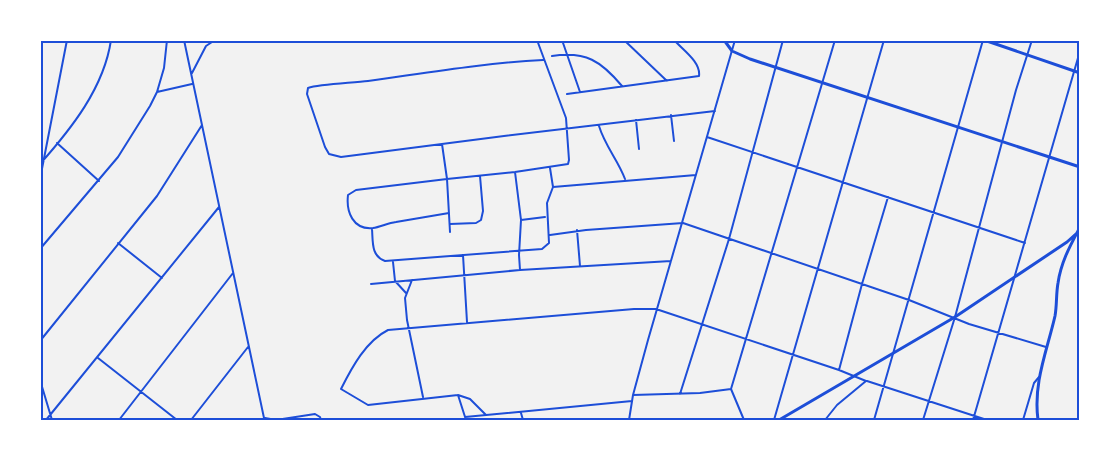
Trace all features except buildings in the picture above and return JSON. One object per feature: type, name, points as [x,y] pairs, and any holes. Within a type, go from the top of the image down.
[{"type":"street","points":[[40,179],[67,40]]},
{"type":"street","points":[[40,164],[81,112],[96,86],[109,53],[111,40]]},
{"type":"street","points":[[40,249],[118,156],[157,92],[164,68],[167,40]]},
{"type":"street","points":[[184,40],[263,419],[276,420],[315,414],[320,419]]},
{"type":"street","points":[[192,73],[206,45],[215,40]]},
{"type":"street","points":[[449,213],[393,222],[372,228],[358,225],[350,216],[347,201],[351,192],[568,164],[566,118],[537,40]]},
{"type":"street","points":[[562,40],[580,92]]},
{"type":"street","points":[[624,40],[667,81]]},
{"type":"street","points":[[567,94],[694,78],[700,74],[695,63],[674,40]]},
{"type":"street","points":[[724,40],[732,51],[775,67],[1080,167]]},
{"type":"street","points":[[629,420],[633,395],[656,309],[735,40]]},
{"type":"street","points":[[680,394],[729,239],[783,40]]},
{"type":"street","points":[[744,420],[731,388],[835,40]]},
{"type":"street","points":[[774,420],[884,40]]},
{"type":"street","points":[[874,420],[983,40],[1080,73]]},
{"type":"street","points":[[923,420],[955,317],[978,227],[1004,142],[1016,90],[1032,40]]},
{"type":"street","points":[[974,418],[1080,51]]},
{"type":"street","points":[[552,56],[566,54],[581,56],[600,63],[622,86]]},
{"type":"street","points":[[543,60],[497,63],[310,87],[307,94],[325,147],[329,154],[341,158],[715,111]]},
{"type":"street","points":[[157,92],[193,84]]},
{"type":"street","points":[[671,115],[674,141]]},
{"type":"street","points":[[636,120],[639,149]]},
{"type":"street","points":[[40,342],[157,196],[202,125]]},
{"type":"street","points":[[599,126],[606,146],[619,164],[625,181]]},
{"type":"street","points":[[707,137],[1025,243]]},
{"type":"street","points":[[57,143],[99,181]]},
{"type":"street","points":[[442,144],[447,178],[450,232]]},
{"type":"street","points":[[372,228],[374,254],[382,261],[542,249],[549,243],[546,217],[547,203],[553,187],[550,168]]},
{"type":"street","points":[[515,172],[521,220],[520,270]]},
{"type":"street","points":[[553,187],[696,175]]},
{"type":"street","points":[[450,224],[476,223],[483,216],[480,176]]},
{"type":"street","points":[[839,370],[888,197]]},
{"type":"street","points":[[46,420],[219,207]]},
{"type":"street","points":[[521,220],[546,217]]},
{"type":"street","points":[[549,235],[577,230],[682,223],[909,300],[969,324],[1046,346]]},
{"type":"street","points":[[577,230],[580,267]]},
{"type":"street","points":[[779,420],[955,317],[1068,242],[1079,230]]},
{"type":"street","points":[[1038,420],[1039,377],[1055,316],[1060,270],[1079,230]]},
{"type":"street","points":[[118,243],[162,278]]},
{"type":"street","points":[[463,255],[467,322]]},
{"type":"street","points":[[393,261],[395,281],[406,293]]},
{"type":"street","points":[[370,284],[520,270],[671,261]]},
{"type":"street","points":[[118,420],[141,394],[233,273]]},
{"type":"street","points":[[412,280],[406,293],[407,320],[423,398]]},
{"type":"street","points":[[486,415],[482,408],[470,399],[458,395],[368,405],[341,389],[369,344],[388,330],[467,322],[656,309],[747,338],[928,403],[987,420]]},
{"type":"street","points":[[191,420],[249,346]]},
{"type":"street","points":[[98,358],[177,420]]},
{"type":"street","points":[[1023,420],[1034,383],[1039,377]]},
{"type":"street","points":[[40,380],[52,420]]},
{"type":"street","points":[[825,420],[837,405],[866,381]]},
{"type":"street","points":[[633,395],[716,392],[731,388]]},
{"type":"street","points":[[458,395],[466,419],[486,415],[632,401]]},
{"type":"street","points":[[521,413],[524,420]]}]
